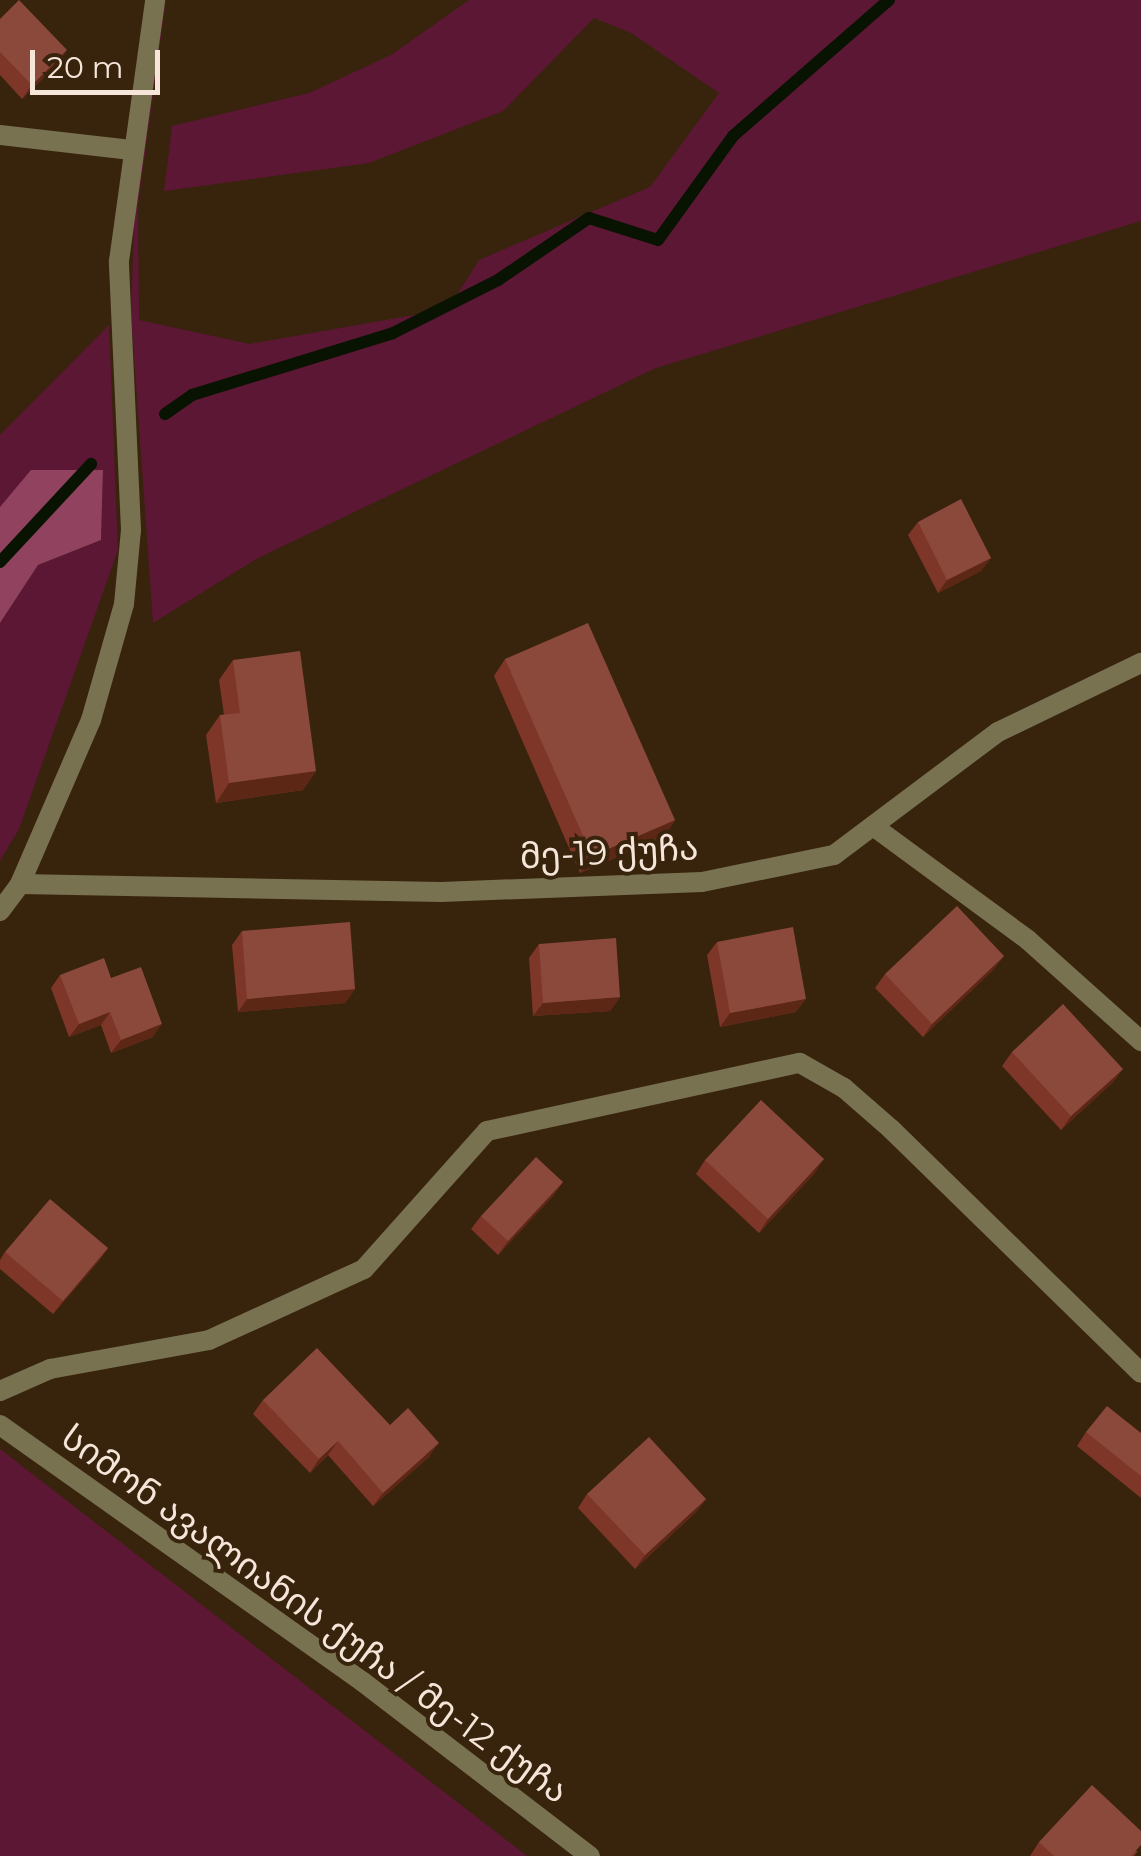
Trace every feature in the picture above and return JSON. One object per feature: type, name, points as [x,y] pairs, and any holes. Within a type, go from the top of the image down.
[{"type":"street","points":[[0,911],[20,884],[92,720],[124,604],[131,530],[119,262],[131,150],[155,0]]},
{"type":"street","points":[[0,135],[131,150]]},
{"type":"street","name":"მე-19 ქუჩა","points":[[20,884],[440,892],[702,882],[834,855],[998,732],[1141,663]]},
{"type":"street","points":[[873,826],[1028,940],[1141,1041]]},
{"type":"street","points":[[0,1392],[50,1369],[209,1340],[364,1269],[487,1130],[800,1064],[844,1088],[891,1128],[1141,1373]]},
{"type":"street","name":"სიმონ ავალიანის ქუჩა / მე-12 ქუჩა","points":[[0,1426],[363,1682],[590,1856]]},
{"type":"shaded area","points":[[166,0],[138,205],[139,320],[250,344],[448,309],[479,260],[650,187],[719,93],[631,33],[594,18],[503,111],[369,163],[164,191],[172,126],[309,93],[391,55],[469,0],[1141,0],[1141,221],[656,368],[258,558],[153,623],[131,314],[137,142]]},
{"type":"shaded area","points":[[109,325],[118,550],[19,829],[0,861],[0,623],[38,565],[101,540],[103,471],[0,507],[0,435]]},
{"type":"shaded area","points":[[31,470],[103,470],[101,540],[38,565],[0,623],[0,507]]},
{"type":"shaded area","points":[[0,1449],[527,1856],[0,1856]]},
{"type":"building","points":[[19,0],[67,50],[32,85],[0,52],[0,19]]},
{"type":"building","points":[[961,499],[991,558],[947,580],[918,522]]},
{"type":"building","points":[[588,623],[675,820],[592,856],[505,659]]},
{"type":"building","points":[[300,651],[316,771],[229,783],[220,715],[240,713],[233,660]]},
{"type":"building","points":[[957,906],[1004,956],[932,1024],[885,974]]},
{"type":"building","points":[[350,922],[355,989],[247,999],[242,931]]},
{"type":"building","points":[[793,927],[806,999],[730,1013],[717,942]]},
{"type":"building","points":[[616,938],[620,997],[543,1003],[539,944]]},
{"type":"building","points":[[104,958],[111,978],[141,967],[162,1024],[121,1040],[110,1012],[79,1024],[60,975]]},
{"type":"building","points":[[1063,1004],[1123,1069],[1071,1116],[1012,1052]]},
{"type":"building","points":[[761,1100],[824,1159],[768,1219],[705,1160]]},
{"type":"building","points":[[536,1157],[563,1182],[508,1241],[481,1216]]},
{"type":"building","points":[[50,1199],[108,1248],[63,1301],[5,1252]]},
{"type":"building","points":[[317,1348],[390,1425],[408,1408],[439,1443],[383,1493],[338,1441],[319,1459],[263,1400]]},
{"type":"building","points":[[1107,1406],[1141,1433],[1141,1476],[1086,1432]]},
{"type":"building","points":[[649,1437],[706,1499],[645,1555],[587,1494]]},
{"type":"building","points":[[1092,1785],[1141,1831],[1141,1845],[1131,1856],[1054,1856],[1039,1842]]},
{"type":"waterway","points":[[165,414],[192,395],[393,333],[498,280],[589,218],[658,240],[733,136],[889,0]]},
{"type":"waterway","points":[[0,562],[91,464]]}]
